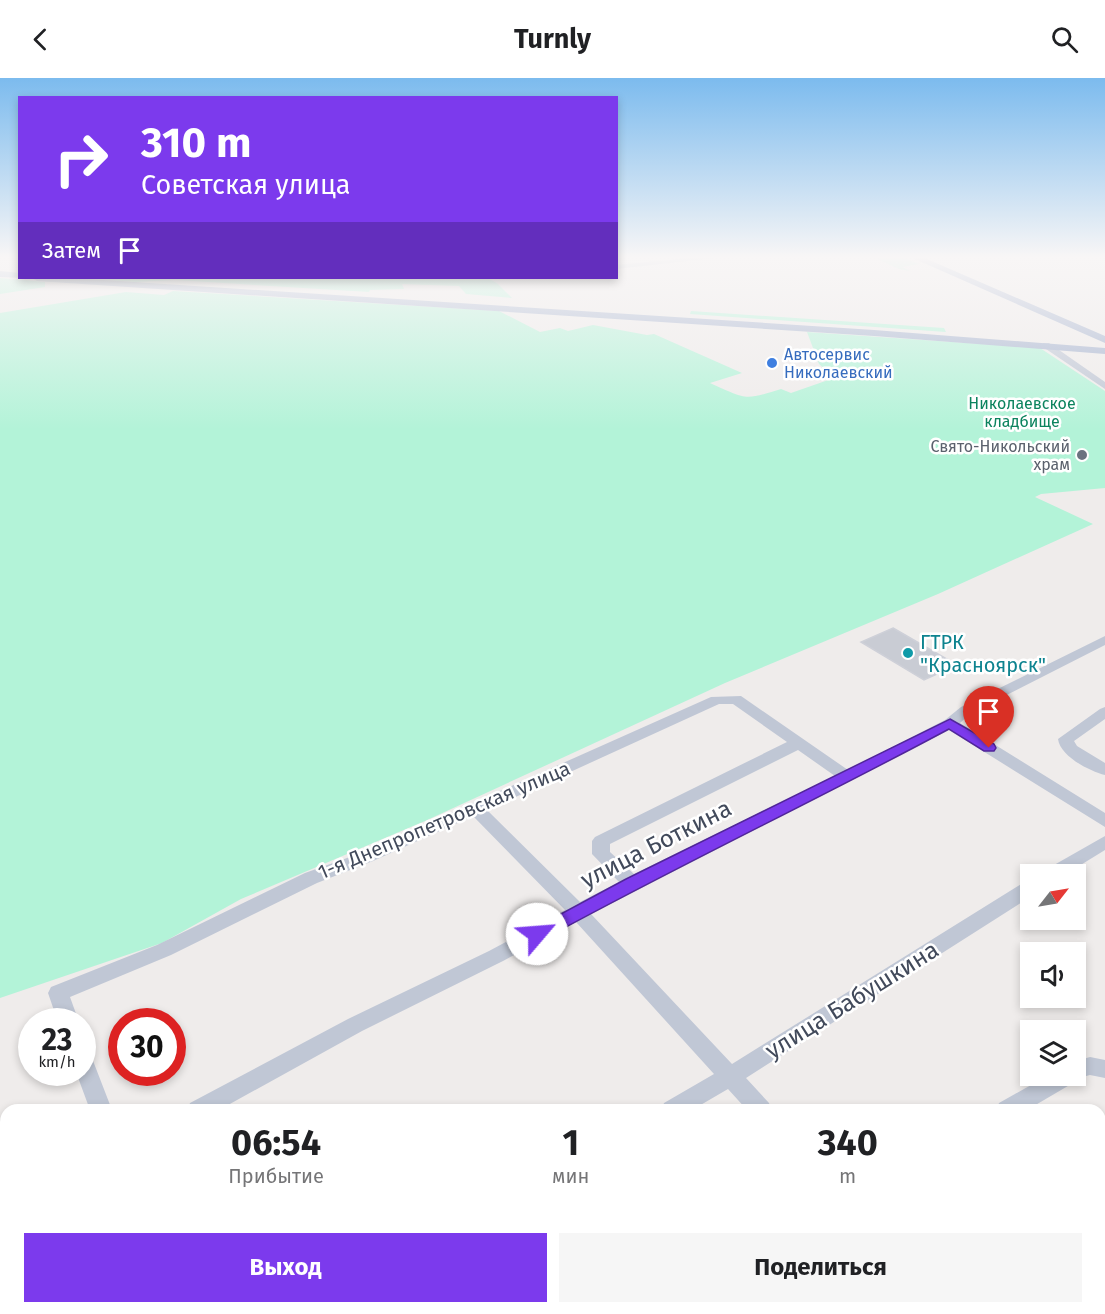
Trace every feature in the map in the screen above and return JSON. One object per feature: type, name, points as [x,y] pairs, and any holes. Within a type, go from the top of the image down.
[{"type":"main road","points":[[574,314],[1046,345],[1105,351]]},
{"type":"main road","points":[[1045,314],[1105,340]]},
{"type":"street","points":[[1046,345],[1105,386]]},
{"type":"street","name":"улица Боткина","points":[[209,1104],[356,1025],[579,913],[632,883],[847,777],[950,723],[966,710],[1105,640]]},
{"type":"street","name":"1-я Днепропетровская улица","points":[[64,1008],[58,993],[164,950],[311,878],[367,857],[725,698],[736,699],[847,777]]},
{"type":"street","points":[[1105,712],[1066,739],[1067,746],[1071,750],[1105,770]]},
{"type":"street","points":[[950,723],[1105,821]]},
{"type":"street","points":[[632,883],[601,854],[601,841],[799,743]]},
{"type":"street","points":[[476,809],[579,913],[756,1104]]},
{"type":"street","points":[[1069,864],[1105,842]]},
{"type":"street","name":"улица Бабушкина","points":[[682,1104],[731,1076],[1020,894]]},
{"type":"street","points":[[92,1086],[99,1104]]},
{"type":"street","points":[[1017,1104],[1048,1086]]},
{"type":"green space","name":"Николаевское кладбище","points":[[0,314],[504,314],[540,332],[560,328],[568,331],[593,325],[647,335],[654,334],[742,373],[710,383],[738,395],[751,397],[781,389],[791,393],[834,378],[819,364],[807,332],[1040,348],[1105,391],[1105,488],[1041,494],[1035,497],[1093,524],[938,594],[725,683],[425,821],[241,899],[162,943],[0,998]]},
{"type":"green space","points":[[690,314],[731,314],[944,328],[946,332]]},
{"type":"building","name":"ГТРК \"Красноярск\"","points":[[893,628],[957,665],[924,680],[861,642]]},
{"type":"place","name":"Автосервис Николаевский","points":[[772,363]]},
{"type":"place","name":"Свято-Никольский храм","points":[[1082,455]]},
{"type":"place","name":"ГТРК \"Красноярск\"","points":[[908,653]]},
{"type":"route","points":[[537,934],[632,883],[847,777],[950,723],[989,748]]}]
